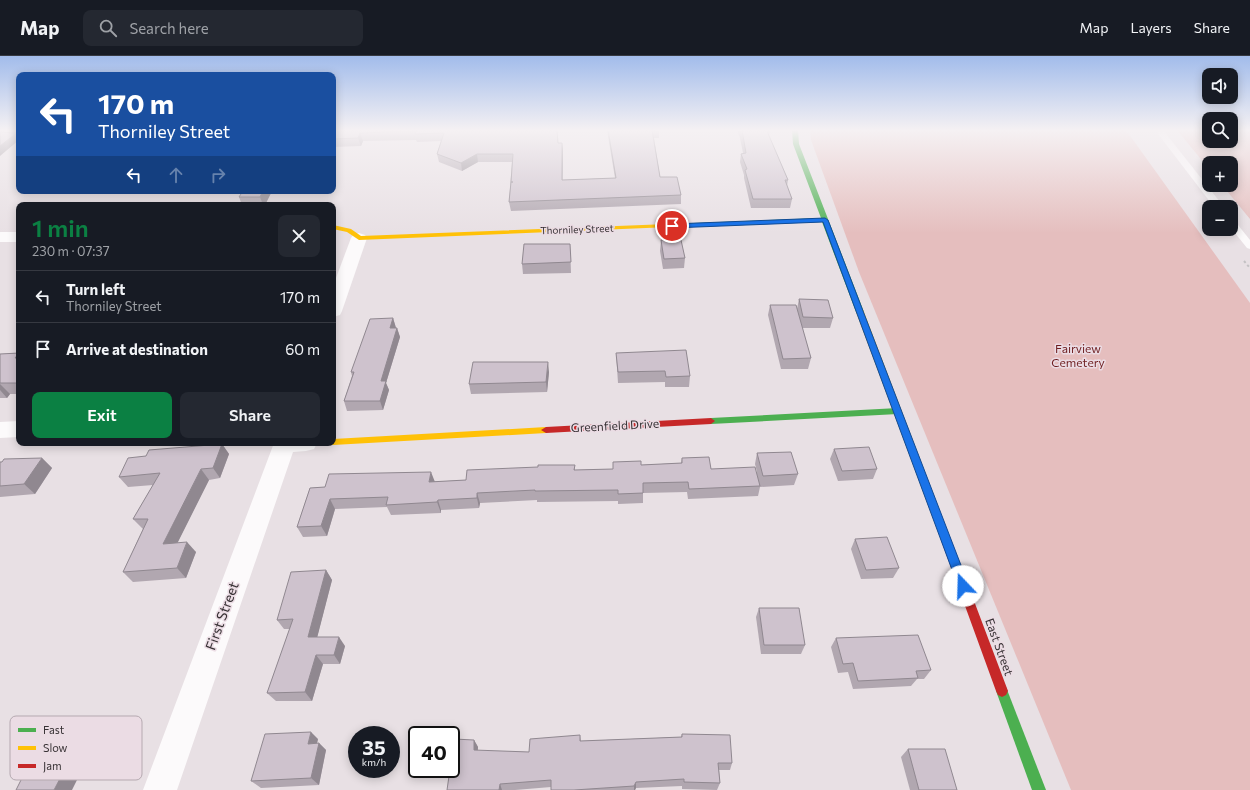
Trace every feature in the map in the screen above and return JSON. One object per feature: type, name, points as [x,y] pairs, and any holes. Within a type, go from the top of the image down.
[{"type":"street","name":"East Street","points":[[804,164],[898,411],[1039,790]]},
{"type":"street","name":"Thorniley Street","points":[[359,238],[825,220]]},
{"type":"street","points":[[336,228],[349,230],[359,238],[336,303]]},
{"type":"street","points":[[0,237],[16,237]]},
{"type":"street","name":"Greenfield Drive","points":[[336,442],[898,411]]},
{"type":"street","points":[[0,430],[16,429]]},
{"type":"street","name":"First Street","points":[[160,790],[291,446]]},
{"type":"lane","points":[[1185,164],[1213,200]]},
{"type":"lane","points":[[1238,231],[1250,246]]},
{"type":"green space","name":"Fairview Cemetery","points":[[820,164],[1151,164],[1250,303],[1250,790],[1071,790],[859,272]]},
{"type":"green space","points":[[1238,164],[1250,164],[1250,219],[1238,204],[1238,200],[1234,200],[1228,192],[1238,192]]},
{"type":"building","points":[[512,164],[562,164],[562,180],[616,178],[614,164],[658,164],[660,177],[677,177],[681,195],[509,202]]},
{"type":"building","points":[[745,164],[781,164],[788,180],[785,180],[792,199],[753,199],[745,170],[747,169]]},
{"type":"building","points":[[241,194],[262,194],[260,197],[239,197]]},
{"type":"building","points":[[661,240],[681,240],[685,258],[664,259]]},
{"type":"building","points":[[524,244],[570,244],[571,262],[522,264]]},
{"type":"building","points":[[799,299],[828,300],[833,318],[803,317]]},
{"type":"building","points":[[770,305],[796,305],[811,358],[783,359]]},
{"type":"building","points":[[393,318],[390,328],[397,328],[381,381],[386,381],[380,401],[344,401],[354,372],[351,372],[370,319]]},
{"type":"building","points":[[686,350],[690,376],[666,377],[665,371],[618,372],[616,353]]},
{"type":"building","points":[[16,353],[16,383],[0,383],[0,354]]},
{"type":"building","points":[[473,362],[548,362],[546,382],[469,384]]},
{"type":"building","points":[[198,446],[221,446],[213,468],[201,469],[163,544],[187,542],[177,568],[123,572],[148,519],[133,519],[160,473],[119,477],[128,458],[146,456],[149,450]]},
{"type":"building","points":[[869,447],[877,469],[842,471],[834,449]]},
{"type":"building","points":[[791,452],[798,474],[763,476],[757,453]]},
{"type":"building","points":[[709,457],[711,469],[755,467],[760,486],[689,489],[688,482],[643,483],[643,493],[618,494],[618,490],[535,490],[477,493],[477,498],[386,505],[388,497],[330,499],[321,526],[297,527],[310,488],[325,487],[329,474],[431,472],[429,482],[466,480],[467,470],[538,467],[538,465],[575,465],[574,470],[613,469],[613,462],[641,461],[641,465],[682,463],[682,458]]},
{"type":"building","points":[[42,458],[24,484],[0,486],[0,462],[4,459]]},
{"type":"building","points":[[887,537],[899,568],[866,570],[855,539]]},
{"type":"building","points":[[326,570],[308,637],[339,637],[334,655],[316,655],[305,692],[267,693],[293,619],[277,620],[291,572]]},
{"type":"building","points":[[759,608],[799,608],[805,645],[764,645]]},
{"type":"building","points":[[918,635],[931,670],[916,671],[918,678],[858,681],[853,663],[843,664],[836,638]]},
{"type":"building","points":[[311,732],[308,744],[319,743],[311,778],[251,781],[265,734]]},
{"type":"building","points":[[682,734],[730,735],[732,763],[718,763],[720,783],[684,782],[684,779],[636,782],[634,786],[551,790],[551,780],[500,784],[499,790],[447,790],[449,778],[460,778],[460,739],[474,740],[474,750],[529,752],[530,739],[580,735],[580,741],[682,737]]},
{"type":"building","points":[[908,749],[945,749],[957,790],[919,790]]},
{"type":"building","points":[[21,780],[59,780],[54,790],[16,790]]},
{"type":"traffic: fast","points":[[804,164],[860,312]]},
{"type":"traffic: fast","points":[[668,226],[825,220]]},
{"type":"traffic: fast","points":[[711,421],[898,411]]},
{"type":"traffic: fast","points":[[1002,691],[1039,790]]},
{"type":"traffic: slow","points":[[336,228],[349,230],[359,238],[668,226]]},
{"type":"traffic: slow","points":[[860,312],[946,540]]},
{"type":"traffic: slow","points":[[336,442],[546,430]]},
{"type":"traffic: jam","points":[[546,430],[711,421]]},
{"type":"traffic: jam","points":[[946,540],[1002,691]]},
{"type":"route","points":[[672,226],[825,220],[963,586]]}]
